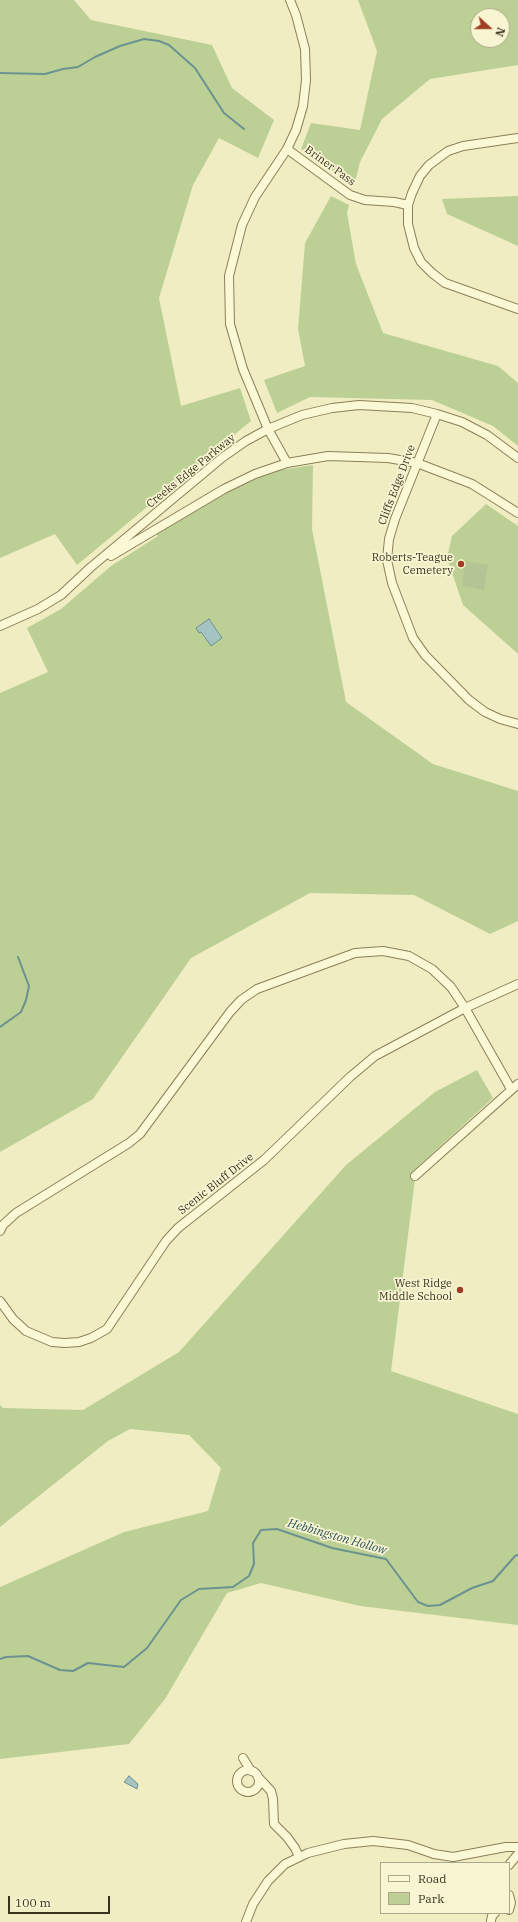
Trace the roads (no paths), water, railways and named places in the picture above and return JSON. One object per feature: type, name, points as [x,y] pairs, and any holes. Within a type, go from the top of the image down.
[{"type":"street","points":[[287,463],[268,429],[243,370],[230,324],[229,276],[242,225],[255,197],[287,149],[296,130],[303,106],[306,80],[305,49],[296,15],[290,0]]},
{"type":"street","points":[[518,138],[464,146],[448,151],[429,165],[420,176],[408,205],[408,224],[414,248],[421,262],[432,273],[446,283],[518,309]]},
{"type":"street","name":"Briner Pass","points":[[287,149],[350,195],[365,200],[394,202],[408,205]]},
{"type":"street","name":"Creeks Edge Parkway","points":[[0,626],[38,609],[61,595],[91,567],[223,457],[246,441],[268,429],[302,415],[332,408],[359,405],[412,408],[462,422],[487,435],[518,458]]},
{"type":"street","name":"Cliffs Edge Drive","points":[[437,414],[389,539],[387,560],[392,583],[413,638],[425,655],[469,700],[485,712],[500,719],[518,724]]},
{"type":"street","name":"Creeks Edge Parkway","points":[[91,567],[224,489],[255,474],[287,463],[328,456],[388,458],[417,463],[472,484],[518,514]]},
{"type":"street","points":[[0,1232],[3,1225],[16,1213],[129,1143],[140,1134],[230,1012],[257,988],[355,953],[384,951],[409,956],[432,969],[451,987],[465,1008],[511,1089]]},
{"type":"street","name":"Scenic Bluff Drive","points":[[0,1300],[13,1320],[26,1331],[52,1342],[79,1342],[92,1338],[106,1329],[166,1240],[178,1228],[264,1160],[350,1077],[375,1056],[465,1008],[518,984]]},
{"type":"street","points":[[416,1176],[518,1084]]},
{"type":"street","points":[[243,1758],[251,1770],[270,1790],[274,1800],[274,1824],[296,1848],[299,1857]]},
{"type":"street","points":[[251,1770],[244,1771],[239,1775],[237,1782],[240,1788],[246,1791],[253,1790],[258,1784],[258,1777]]},
{"type":"street","points":[[246,1922],[253,1904],[268,1881],[285,1864],[308,1853],[344,1844],[373,1841],[388,1841],[408,1845],[434,1854],[453,1856],[506,1847],[518,1847]]},
{"type":"street","points":[[510,1864],[518,1854]]},
{"type":"water","points":[[209,619],[222,638],[211,646],[201,632],[199,633],[196,628]]},
{"type":"water","points":[[129,1776],[138,1784],[137,1789],[124,1782]]},
{"type":"waterway","points":[[0,73],[45,74],[78,67],[95,57],[120,46],[144,39],[159,41],[169,45],[195,68],[224,113],[244,129]]},
{"type":"waterway","points":[[0,1027],[21,1012],[26,1000],[29,986],[18,957]]},
{"type":"waterway","name":"Hebbingston Hollow","points":[[0,1659],[6,1657],[28,1656],[60,1670],[73,1671],[88,1663],[124,1667],[147,1648],[181,1600],[199,1589],[233,1587],[249,1576],[254,1564],[253,1543],[261,1530],[277,1529],[332,1548],[386,1559],[418,1602],[428,1606],[440,1605],[472,1588],[493,1581],[515,1556],[518,1555]]},
{"type":"place","name":"Roberts-Teague Cemetery","points":[[461,564]]},
{"type":"place","name":"West Ridge Middle School","points":[[460,1290]]}]
